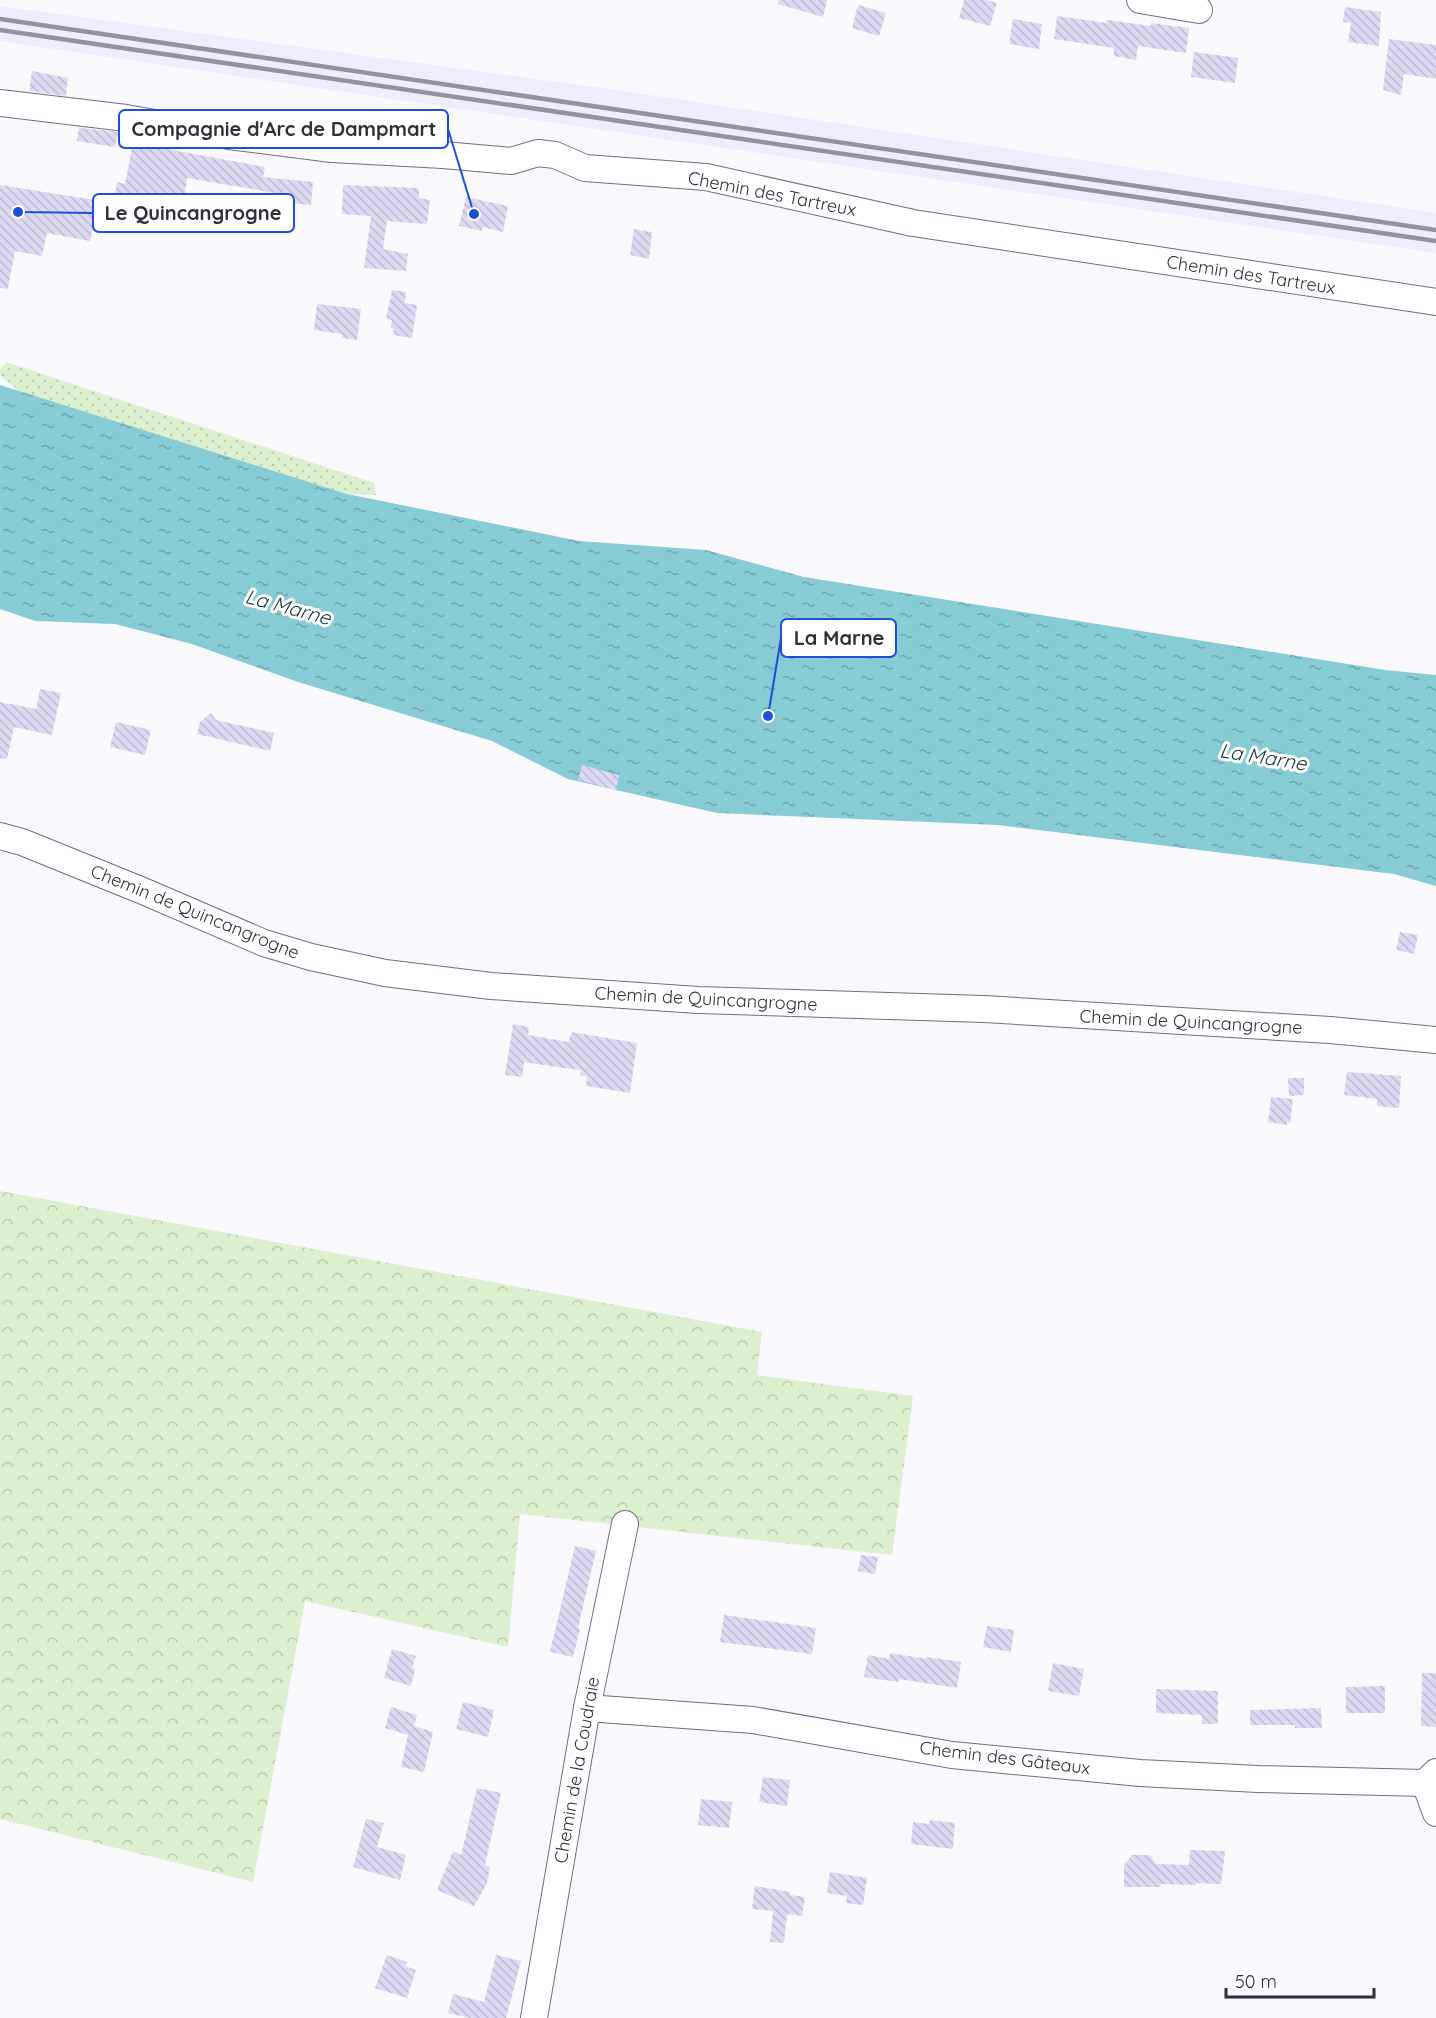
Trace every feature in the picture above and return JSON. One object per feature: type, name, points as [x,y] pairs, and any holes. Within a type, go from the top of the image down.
[{"type":"street","points":[[1140,0],[1199,10]]},
{"type":"street","name":"Chemin des Tartreux","points":[[0,103],[126,118],[229,136],[332,149],[443,154],[512,161],[538,153],[555,155],[585,168],[706,177],[913,223],[1436,302]]},
{"type":"street","name":"Chemin de Quincangrogne","points":[[0,836],[22,842],[143,891],[264,943],[311,957],[394,974],[491,986],[698,1000],[984,1009],[1330,1030],[1436,1040]]},
{"type":"street","name":"Chemin de la Coudraie","points":[[534,2018],[586,1708],[624,1524]]},
{"type":"street","name":"Chemin des Gâteaux","points":[[586,1708],[753,1720],[952,1755],[1128,1772],[1258,1779],[1430,1777]]},
{"type":"street","points":[[1430,1777],[1436,1813]]},
{"type":"shaded area","points":[[0,6],[609,89],[1436,213],[1436,253],[0,41]]},
{"type":"green space","points":[[6,362],[374,483],[376,495],[347,494],[22,393],[1,377],[0,370]]},
{"type":"green space","points":[[0,1191],[762,1332],[757,1375],[913,1396],[892,1555],[520,1514],[508,1647],[305,1601],[253,1882],[0,1819]]},
{"type":"water","points":[[0,385],[347,494],[579,541],[706,550],[804,577],[1385,670],[1436,675],[1436,886],[1394,874],[998,825],[717,813],[568,779],[492,741],[298,682],[192,644],[115,624],[35,621],[0,609]]},
{"type":"building","points":[[779,0],[827,0],[823,17],[778,4]]},
{"type":"building","points":[[964,0],[986,0],[997,3],[990,26],[959,18]]},
{"type":"building","points":[[858,5],[886,13],[879,36],[852,28]]},
{"type":"building","points":[[1345,7],[1381,12],[1379,46],[1348,42],[1351,23],[1343,22]]},
{"type":"building","points":[[1057,16],[1107,23],[1107,20],[1189,28],[1186,53],[1138,46],[1136,60],[1114,56],[1114,48],[1054,39]]},
{"type":"building","points":[[1013,19],[1042,24],[1039,49],[1009,44]]},
{"type":"building","points":[[1389,39],[1436,45],[1436,79],[1404,74],[1401,95],[1383,90]]},
{"type":"building","points":[[1194,52],[1238,58],[1235,83],[1191,77]]},
{"type":"building","points":[[32,71],[68,78],[66,96],[29,91]]},
{"type":"building","points":[[79,128],[118,132],[115,147],[77,141]]},
{"type":"building","points":[[133,143],[265,167],[263,177],[313,182],[311,205],[280,202],[281,194],[187,178],[182,213],[114,203],[117,182],[125,184]]},
{"type":"building","points":[[0,185],[114,203],[110,230],[93,227],[90,241],[47,233],[42,256],[15,251],[8,289],[0,288]]},
{"type":"building","points":[[343,185],[419,188],[419,198],[430,200],[427,224],[387,221],[383,249],[408,254],[406,271],[364,268],[371,216],[342,214]]},
{"type":"building","points":[[466,197],[508,206],[503,232],[483,227],[482,231],[459,226]]},
{"type":"building","points":[[634,229],[652,232],[649,259],[630,255]]},
{"type":"building","points":[[392,290],[406,292],[405,303],[417,305],[412,338],[393,335],[392,320],[386,319]]},
{"type":"building","points":[[317,304],[361,309],[357,340],[342,338],[342,334],[314,330]]},
{"type":"building","points":[[40,689],[61,693],[52,735],[14,727],[7,759],[0,758],[0,702],[36,709]]},
{"type":"building","points":[[211,713],[216,720],[274,733],[270,751],[197,734],[200,722]]},
{"type":"building","points":[[116,722],[151,730],[145,755],[110,747]]},
{"type":"building","points":[[582,765],[619,775],[616,790],[578,780]]},
{"type":"building","points":[[1400,932],[1418,935],[1414,954],[1396,950]]},
{"type":"building","points":[[513,1024],[529,1027],[528,1035],[569,1042],[571,1032],[637,1043],[630,1093],[586,1086],[587,1077],[580,1075],[581,1070],[524,1062],[522,1077],[505,1075]]},
{"type":"building","points":[[1347,1072],[1401,1076],[1399,1108],[1377,1106],[1377,1099],[1344,1095]]},
{"type":"building","points":[[1288,1078],[1304,1078],[1304,1095],[1289,1096]]},
{"type":"building","points":[[1271,1097],[1293,1099],[1290,1123],[1287,1122],[1287,1125],[1268,1122]]},
{"type":"building","points":[[575,1546],[596,1551],[573,1657],[550,1652]]},
{"type":"building","points":[[861,1555],[878,1557],[875,1574],[858,1571]]},
{"type":"building","points":[[724,1615],[816,1628],[812,1654],[720,1642]]},
{"type":"building","points":[[987,1626],[1014,1630],[1011,1652],[983,1647]]},
{"type":"building","points":[[392,1649],[416,1656],[412,1668],[415,1669],[411,1686],[384,1678]]},
{"type":"building","points":[[890,1653],[961,1662],[957,1688],[899,1679],[898,1682],[864,1677],[868,1655],[889,1659]]},
{"type":"building","points":[[1053,1663],[1084,1669],[1079,1696],[1048,1691]]},
{"type":"building","points":[[1422,1673],[1436,1673],[1436,1727],[1421,1726]]},
{"type":"building","points":[[1385,1686],[1385,1713],[1346,1713],[1346,1687]]},
{"type":"building","points":[[1156,1689],[1218,1691],[1218,1724],[1202,1724],[1202,1715],[1156,1713]]},
{"type":"building","points":[[463,1702],[494,1710],[488,1737],[456,1729]]},
{"type":"building","points":[[391,1707],[417,1715],[414,1726],[433,1732],[424,1772],[401,1767],[408,1735],[385,1728]]},
{"type":"building","points":[[1321,1708],[1322,1728],[1295,1728],[1295,1725],[1250,1725],[1250,1710]]},
{"type":"building","points":[[763,1777],[790,1780],[787,1806],[759,1802]]},
{"type":"building","points":[[477,1788],[501,1793],[485,1865],[490,1867],[487,1884],[474,1906],[437,1890],[453,1851],[461,1855]]},
{"type":"building","points":[[701,1799],[732,1802],[729,1828],[698,1825]]},
{"type":"building","points":[[366,1819],[384,1823],[377,1847],[406,1855],[400,1880],[353,1867]]},
{"type":"building","points":[[930,1820],[955,1823],[953,1849],[911,1844],[913,1822],[929,1824]]},
{"type":"building","points":[[1190,1850],[1225,1851],[1221,1884],[1160,1884],[1160,1887],[1124,1887],[1124,1865],[1132,1855],[1150,1855],[1156,1864],[1189,1865]]},
{"type":"building","points":[[830,1872],[867,1878],[863,1905],[846,1903],[847,1896],[827,1893]]},
{"type":"building","points":[[755,1886],[805,1897],[802,1916],[787,1914],[784,1943],[770,1942],[773,1911],[752,1909]]},
{"type":"building","points":[[387,1955],[407,1962],[405,1966],[416,1970],[407,1998],[375,1988]]},
{"type":"building","points":[[496,1955],[521,1961],[506,2018],[470,2018],[448,2013],[453,1994],[484,2002]]},
{"type":"railway","points":[[0,19],[1436,230]]},
{"type":"railway","points":[[0,30],[1436,241]]},
{"type":"place","name":"Le Quincangrogne","points":[[18,212]]},
{"type":"place","name":"Compagnie d'Arc de Dampmart","points":[[474,214]]},
{"type":"place","name":"La Marne","points":[[768,716]]}]
